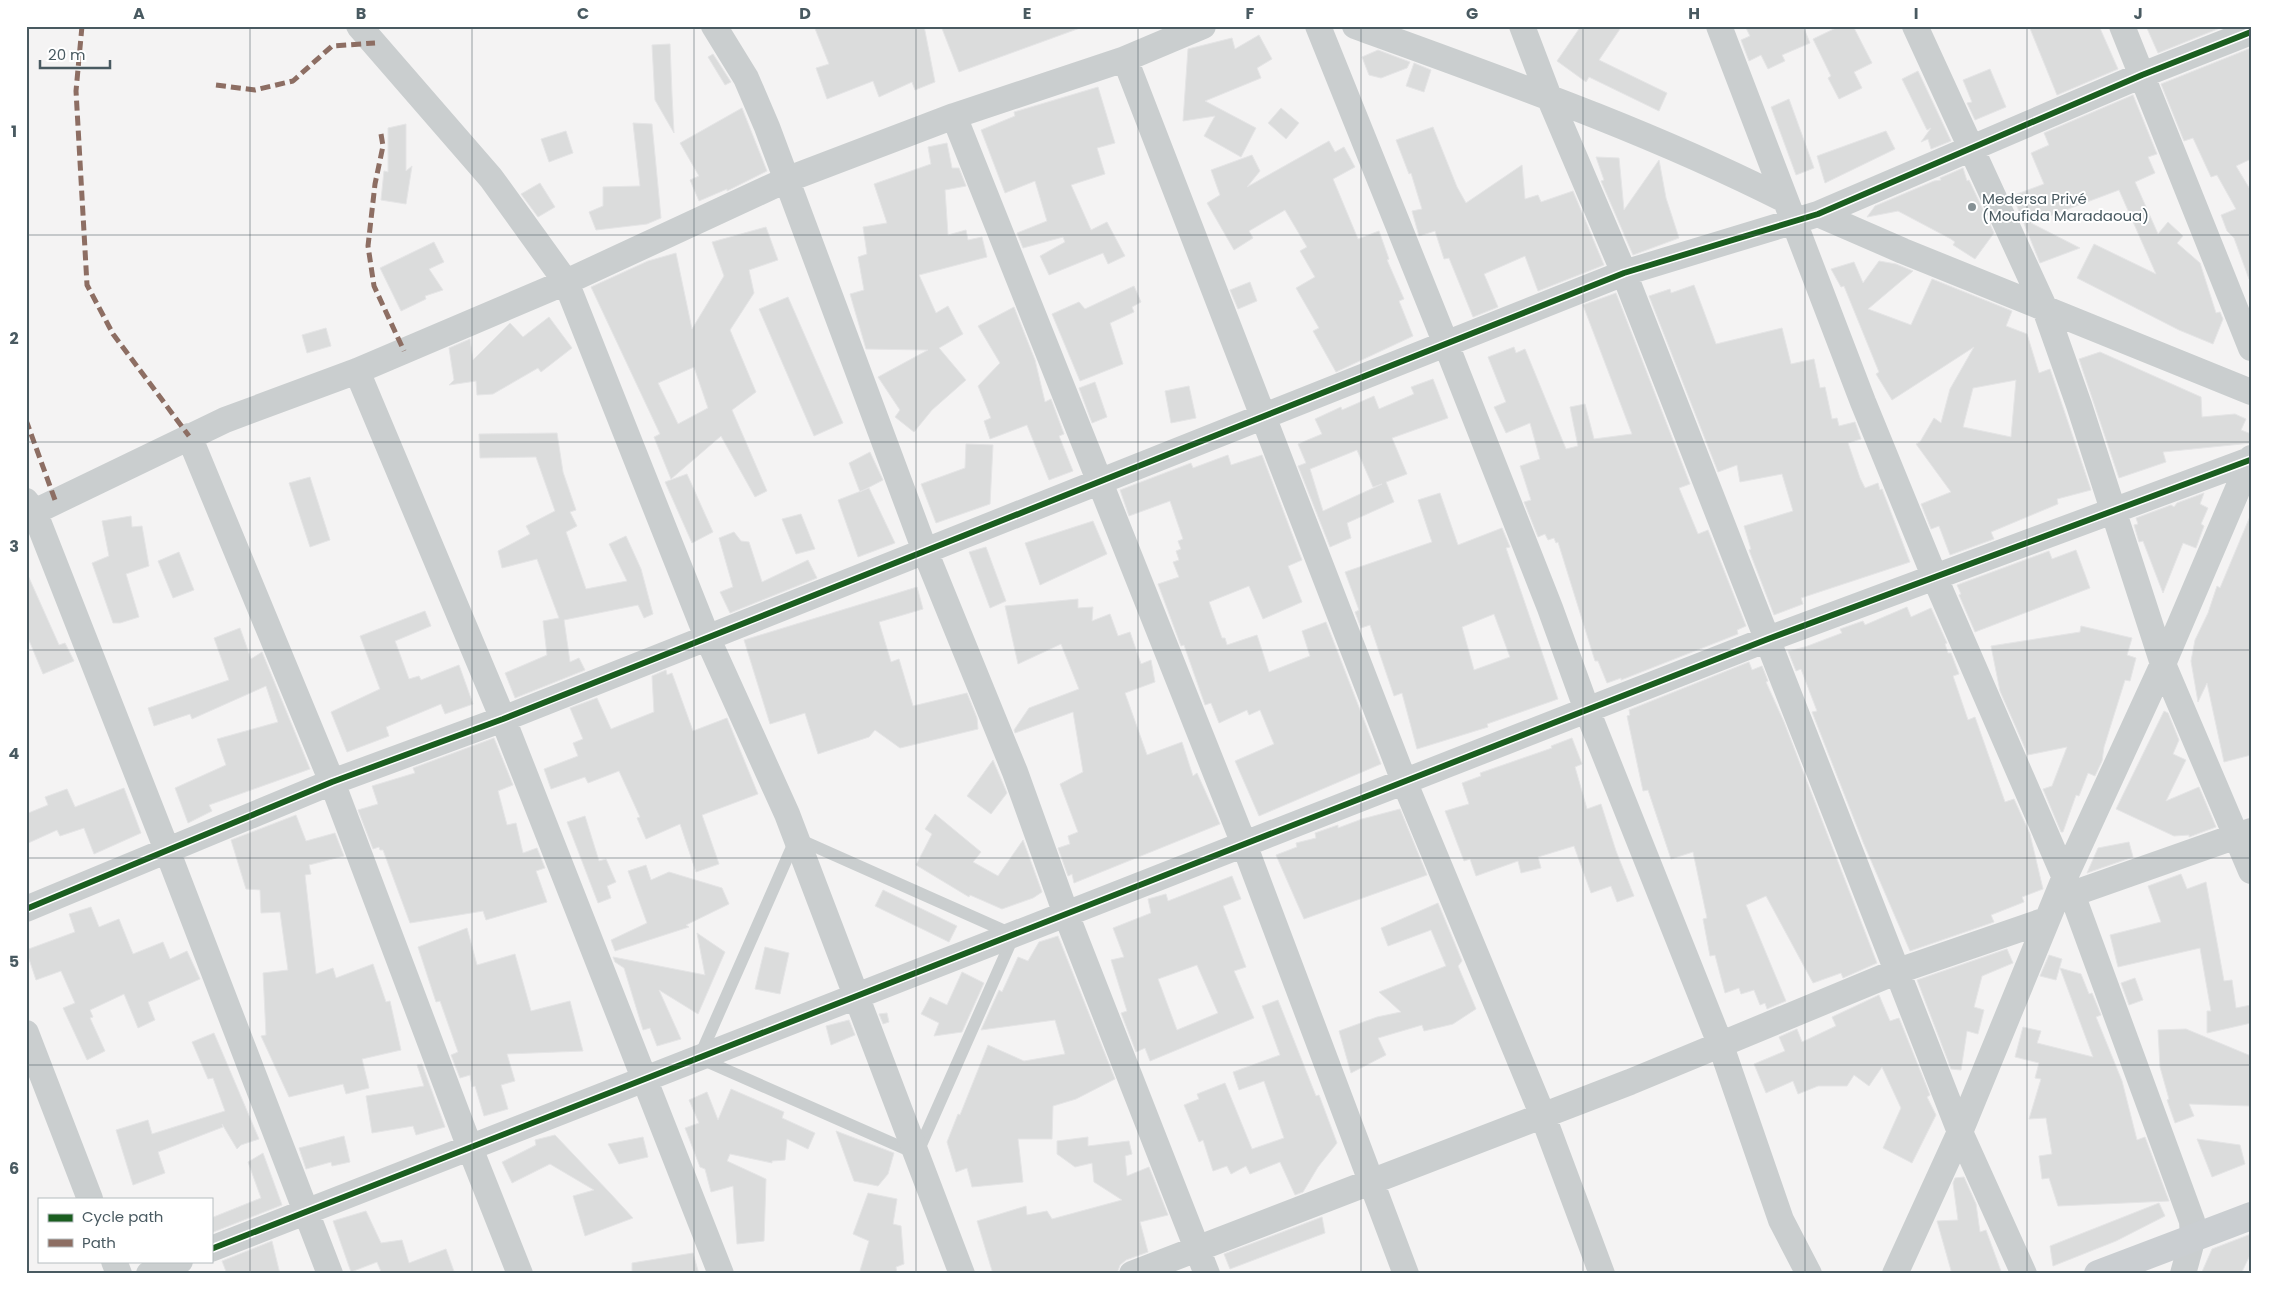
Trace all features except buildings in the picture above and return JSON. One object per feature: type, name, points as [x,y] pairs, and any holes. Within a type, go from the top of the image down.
[{"type":"street","points":[[359,26],[491,178],[566,282],[707,637],[796,838],[962,1274]]},
{"type":"street","points":[[714,26],[746,78],[925,551],[1015,772],[1066,914],[1202,1262]]},
{"type":"street","points":[[330,1274],[167,850],[29,509],[224,420],[357,371],[566,282],[786,180],[954,116],[1124,58],[1204,26]]},
{"type":"street","points":[[1318,26],[1446,344],[1550,608],[1587,710],[1721,1046],[1782,1220],[1808,1274]]},
{"type":"street","points":[[1355,26],[1550,97],[1739,177],[1799,212],[2251,392]]},
{"type":"street","points":[[1522,26],[1624,273],[1960,1132],[2024,1274]]},
{"type":"street","points":[[1719,26],[1799,212],[1863,402],[1935,578],[2068,886],[2192,1221],[2193,1237],[2183,1274]]},
{"type":"street","points":[[1915,26],[2045,309],[2114,509],[2163,664],[2244,834],[2251,871]]},
{"type":"street","points":[[2122,26],[2251,348]]},
{"type":"street","points":[[26,909],[332,782],[503,718],[1624,273],[1799,212],[1972,148],[2142,75],[2251,32]]},
{"type":"street","points":[[1124,58],[1404,781],[1543,1116],[1602,1274]]},
{"type":"street","points":[[954,116],[1244,844],[1406,1274]]},
{"type":"street","points":[[357,371],[503,718],[721,1274]]},
{"type":"street","points":[[189,436],[332,782],[470,1148],[520,1274]]},
{"type":"street","points":[[212,1249],[1768,639],[2250,459]]},
{"type":"street","points":[[1895,1274],[1960,1132],[2046,920],[2068,886],[2250,459]]},
{"type":"street","points":[[2068,886],[2244,834]]},
{"type":"street","points":[[1132,1274],[1202,1262],[1371,1182],[1721,1046],[1898,971],[2046,920]]},
{"type":"street","points":[[26,1033],[90,1198]]},
{"type":"street","points":[[2104,1273],[2251,1216]]},
{"type":"street","points":[[114,1262],[119,1274]]},
{"type":"street","points":[[149,1274],[178,1262]]},
{"type":"lane","points":[[796,838],[1014,935],[916,1154],[699,1058],[796,838]]},
{"type":"marked path","points":[[82,26],[76,91],[87,285],[113,334],[189,436]]},
{"type":"marked path","points":[[216,85],[255,90],[293,81],[332,46],[375,43]]},
{"type":"marked path","points":[[381,134],[383,146],[375,184],[368,246],[374,286],[404,351]]},
{"type":"marked path","points":[[26,420],[55,500]]},
{"type":"cycle path","points":[[26,909],[332,782],[503,719],[1624,273],[1818,214],[2142,75],[2251,32]]},
{"type":"cycle path","points":[[212,1249],[1768,639],[2250,460]]},
{"type":"place","name":"Medersa Privé (Moufida Maradaoua)","points":[[1972,207]]}]
